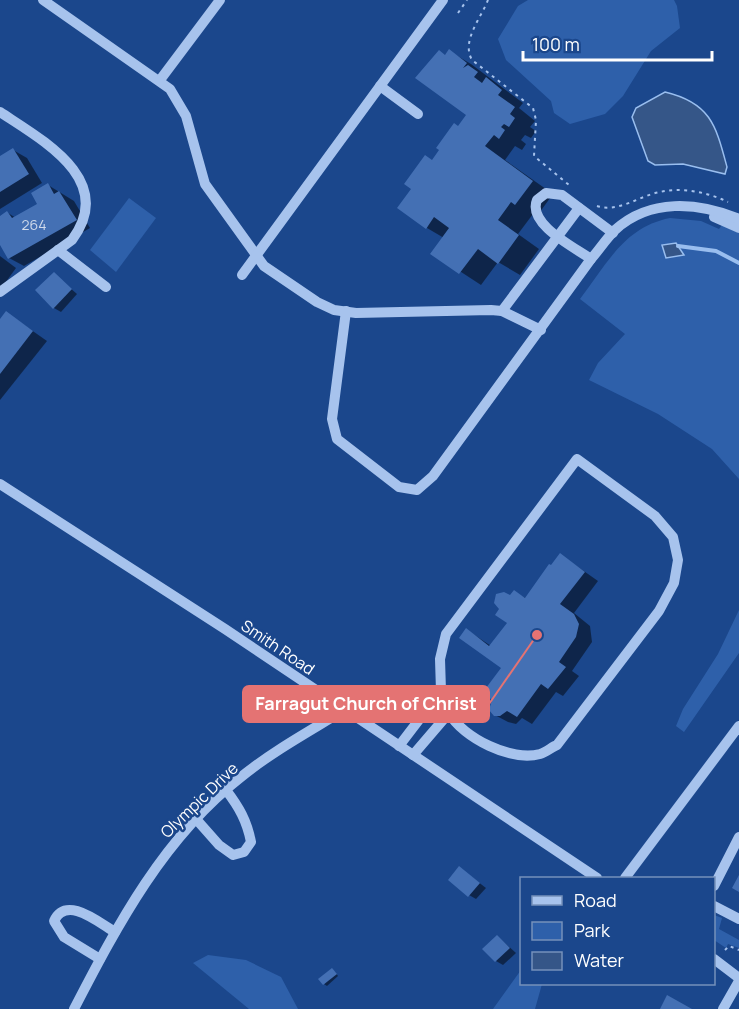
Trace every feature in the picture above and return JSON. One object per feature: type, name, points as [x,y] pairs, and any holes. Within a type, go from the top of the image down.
[{"type":"street","points":[[43,0],[170,89],[186,116],[202,179],[209,190],[264,266],[301,293],[334,310],[502,311],[540,330]]},
{"type":"street","points":[[160,80],[220,0]]},
{"type":"street","points":[[242,275],[443,0]]},
{"type":"street","points":[[380,86],[418,114]]},
{"type":"street","points":[[0,292],[72,240],[81,228],[85,216],[85,194],[70,163],[50,145],[2,118]]},
{"type":"street","points":[[591,259],[536,217],[537,200],[546,193],[562,195],[613,233]]},
{"type":"street","points":[[346,311],[332,419],[334,434],[337,439],[399,487],[411,490],[423,487],[433,476],[591,259],[613,233],[634,216],[664,205],[696,207],[739,219]]},
{"type":"street","points":[[696,207],[739,228]]},
{"type":"street","points":[[502,311],[579,208]]},
{"type":"street","points":[[58,250],[106,288]]},
{"type":"street","points":[[577,459],[655,516],[673,537],[678,560],[674,583],[659,610],[557,745],[540,754],[513,754],[472,737],[448,713],[441,691],[440,659],[446,634],[577,459]]},
{"type":"street","name":"Smith Road","points":[[0,484],[225,629],[594,877]]},
{"type":"street","points":[[399,746],[441,691]]},
{"type":"street","name":"Olympic Drive","points":[[74,1009],[125,913],[174,842],[240,777],[344,710]]},
{"type":"street","points":[[413,755],[448,713]]},
{"type":"street","points":[[627,877],[739,726]]},
{"type":"street","points":[[196,819],[219,844],[233,855],[244,852],[251,842],[248,826],[242,811],[226,790]]},
{"type":"street","points":[[715,884],[739,837]]},
{"type":"street","points":[[715,907],[739,920]]},
{"type":"street","points":[[100,959],[64,937],[56,929],[54,921],[57,914],[65,909],[74,909],[115,932]]},
{"type":"street","points":[[715,960],[739,980],[723,1009]]},
{"type":"path","points":[[458,14],[467,0]]},
{"type":"path","points":[[488,0],[470,38],[468,54],[472,60],[533,108],[536,120],[534,156],[570,186]]},
{"type":"path","points":[[549,180],[554,173]]},
{"type":"path","points":[[595,204],[614,208],[652,193],[673,190],[711,195],[731,203]]},
{"type":"path","points":[[725,951],[729,946],[739,950]]},
{"type":"green space","points":[[528,0],[674,0],[680,28],[651,51],[623,96],[605,114],[570,124],[554,113],[551,101],[506,60],[498,39],[518,6]]},
{"type":"green space","points":[[129,198],[156,218],[116,272],[90,250]]},
{"type":"green space","points":[[670,218],[701,221],[719,229],[722,225],[739,233],[739,479],[712,449],[658,414],[589,380],[598,363],[625,334],[580,299],[608,260],[628,238],[654,223]]},
{"type":"green space","points":[[739,610],[739,653],[684,732],[676,726],[683,709],[718,654]]},
{"type":"green space","points":[[715,915],[722,918],[719,929],[739,940],[739,948],[728,944],[726,948],[715,941]]},
{"type":"green space","points":[[208,955],[246,960],[281,977],[298,1009],[249,1009],[193,963]]},
{"type":"green space","points":[[520,971],[520,985],[542,985],[535,1009],[493,1009]]},
{"type":"water","points":[[665,92],[693,103],[709,118],[723,152],[727,167],[725,174],[683,164],[655,165],[648,161],[632,117],[636,108]]},
{"type":"water","points":[[676,243],[684,255],[666,258],[662,245]]},
{"type":"building","points":[[449,49],[467,63],[463,68],[468,65],[478,72],[474,77],[482,83],[486,77],[502,90],[498,95],[515,107],[510,114],[515,118],[509,127],[504,124],[501,127],[505,130],[499,139],[494,135],[485,146],[533,181],[515,205],[511,202],[498,220],[519,235],[498,264],[478,249],[459,274],[430,254],[449,228],[434,217],[426,229],[397,208],[411,189],[404,184],[425,155],[432,160],[439,150],[436,148],[454,123],[458,126],[466,115],[415,78],[439,50],[445,55]]},
{"type":"building","points":[[13,148],[29,174],[0,192],[0,156]]},
{"type":"building","points":[[48,183],[54,194],[59,191],[77,220],[8,259],[0,245],[0,216],[7,211],[12,218],[37,204],[31,193]]},
{"type":"building","points":[[54,272],[72,289],[53,309],[35,290]]},
{"type":"building","points":[[6,311],[33,331],[0,374],[0,319]]},
{"type":"building","points":[[560,553],[585,572],[560,604],[574,614],[579,624],[576,637],[559,662],[566,667],[548,689],[541,684],[517,717],[507,711],[500,716],[494,716],[489,710],[492,700],[483,692],[501,668],[459,638],[466,628],[489,646],[507,623],[495,615],[499,609],[494,603],[496,594],[504,592],[510,595],[514,590],[525,598],[549,564],[551,565]]},
{"type":"building","points":[[459,866],[480,883],[468,897],[448,880]]},
{"type":"building","points":[[739,875],[739,892],[732,888]]},
{"type":"building","points":[[497,935],[510,948],[495,962],[482,949]]},
{"type":"building","points":[[332,968],[337,974],[323,985],[318,979]]},
{"type":"building","points":[[667,995],[692,1009],[660,1009]]},
{"type":"waterway","points":[[678,246],[716,251],[739,263]]},
{"type":"place","name":"Farragut Church of Christ","points":[[537,635]]}]
